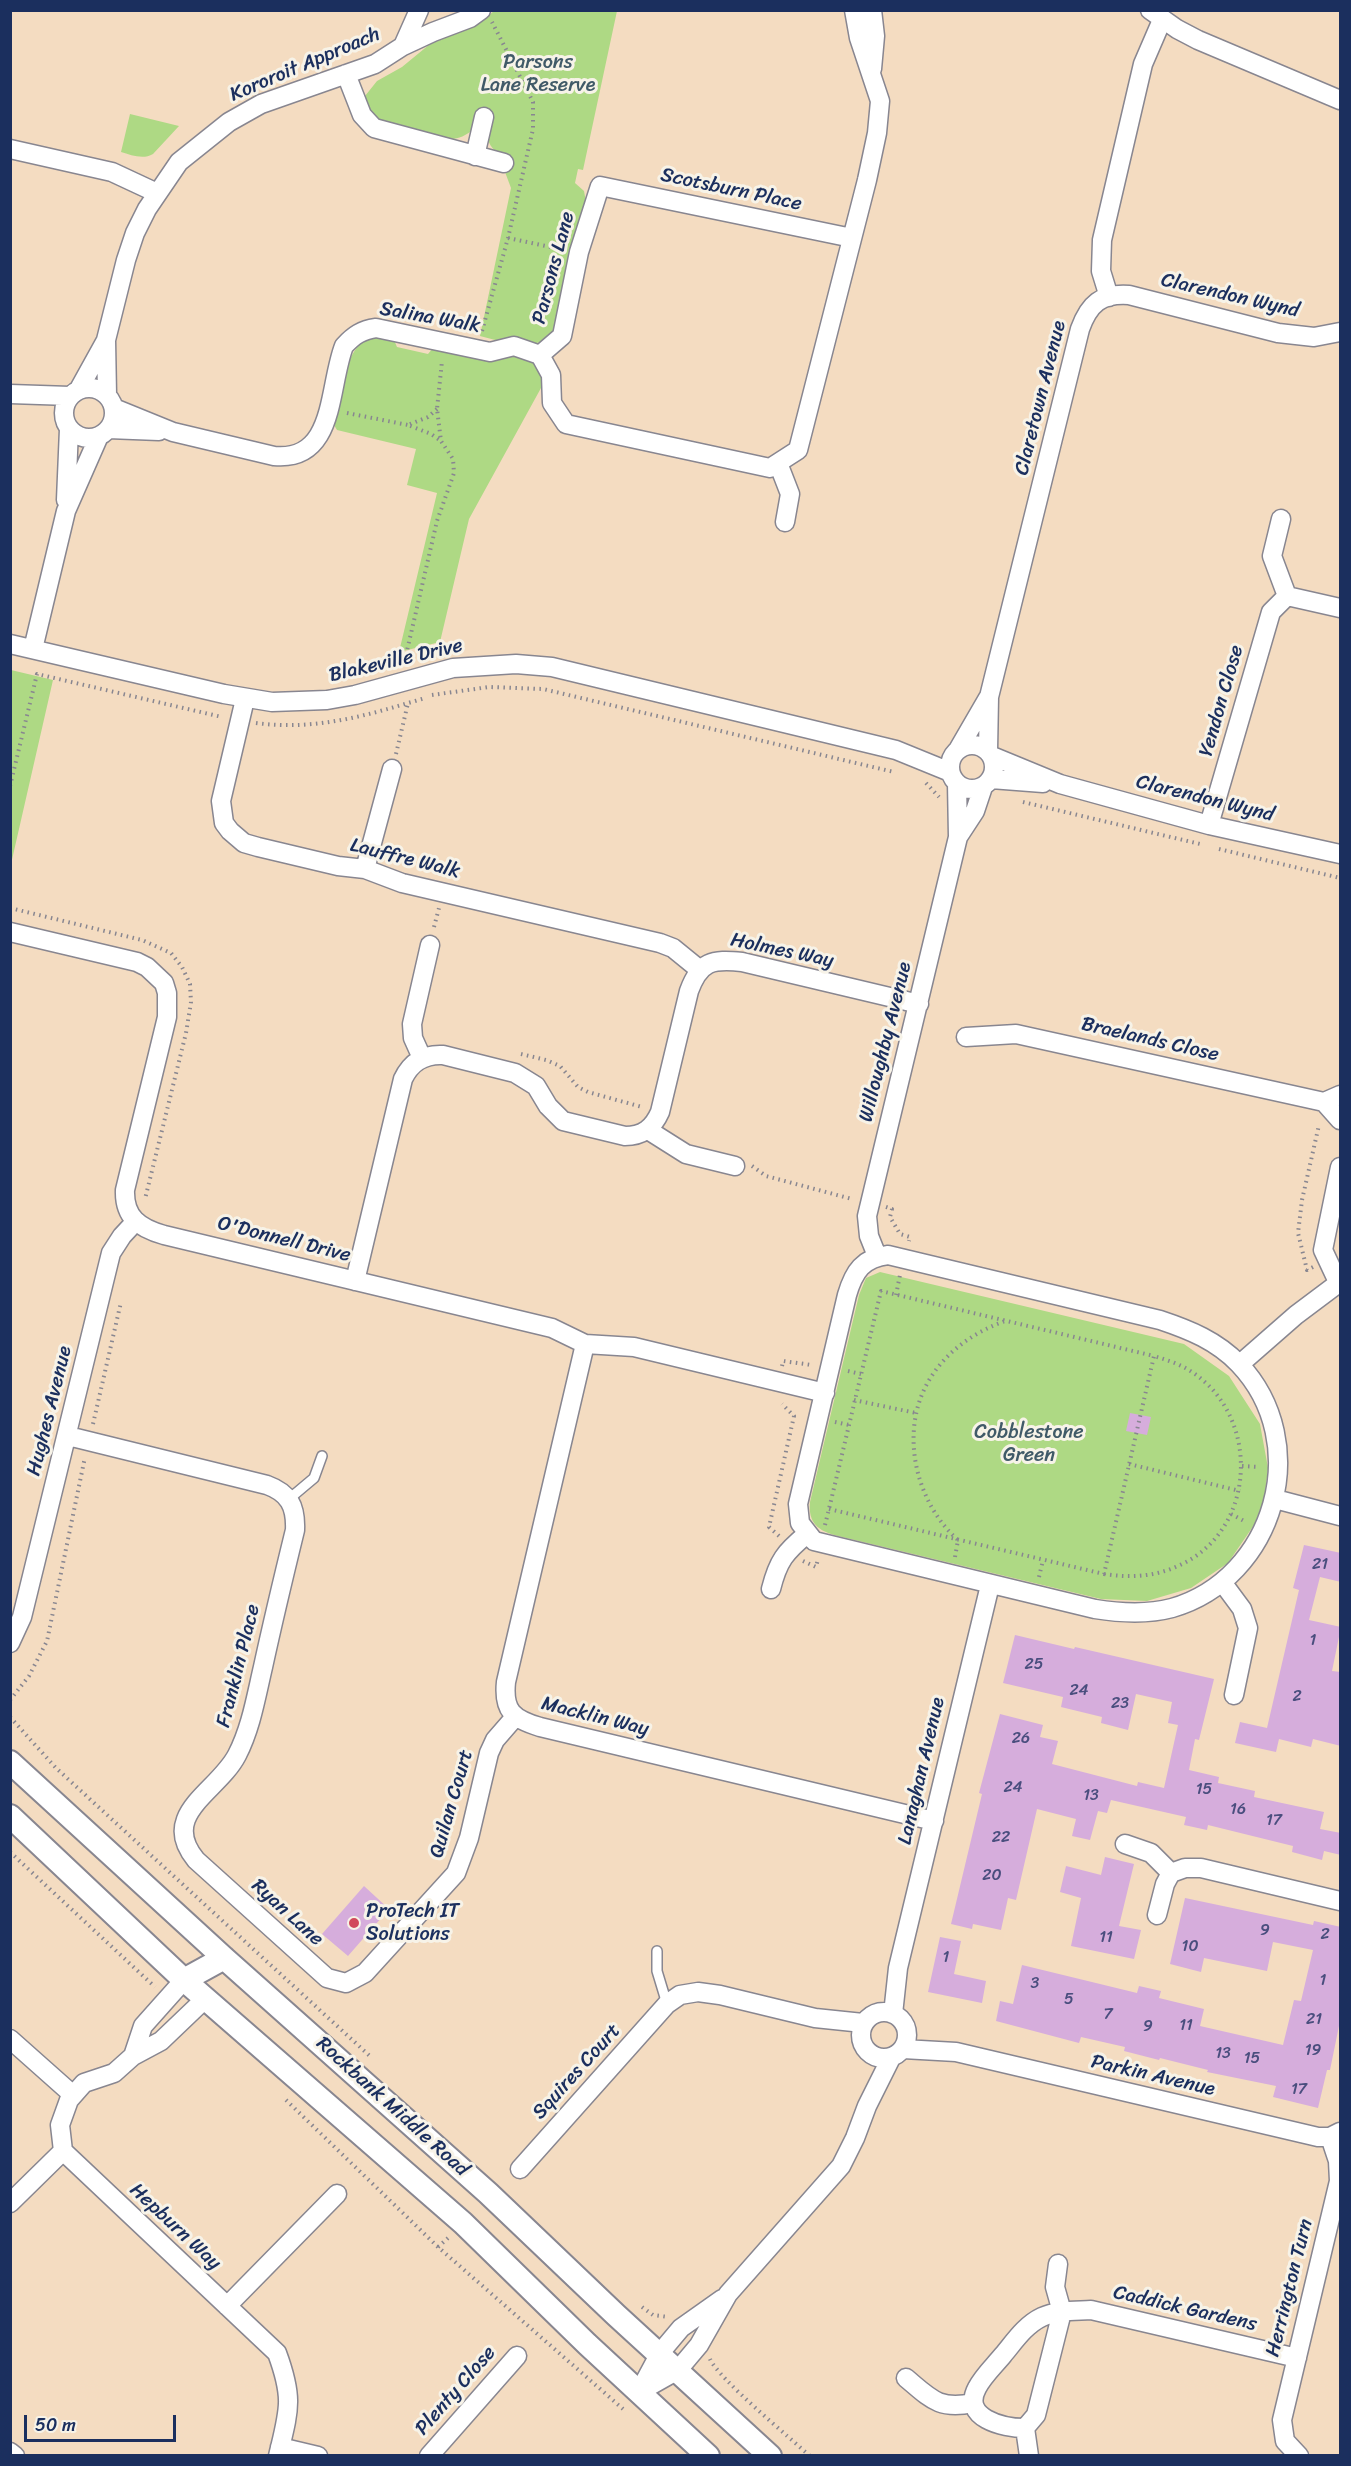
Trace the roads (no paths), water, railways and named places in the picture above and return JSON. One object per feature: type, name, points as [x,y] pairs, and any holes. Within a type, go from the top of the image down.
[{"type":"street","name":"Kororoit Approach","points":[[74,393],[106,340],[132,242],[147,209],[180,162],[229,122],[261,104],[375,64],[403,46],[470,18],[481,10]]},
{"type":"street","points":[[540,354],[551,375],[552,403],[566,424],[770,468],[798,450],[877,133],[880,101],[859,38],[854,10]]},
{"type":"street","points":[[872,10],[875,36],[872,77]]},
{"type":"street","name":"Kororoit Approach","points":[[403,46],[418,13]]},
{"type":"street","points":[[418,13],[426,22],[446,27]]},
{"type":"street","points":[[1109,297],[1101,271],[1102,240],[1157,14],[1198,40],[1341,100]]},
{"type":"street","points":[[346,74],[362,115],[374,128],[504,164]]},
{"type":"street","points":[[474,156],[484,117]]},
{"type":"street","points":[[10,148],[112,172],[158,193]]},
{"type":"street","name":"Scotsburn Place","points":[[600,186],[852,238]]},
{"type":"street","name":"Parsons Lane","points":[[540,354],[562,336],[579,252],[600,186]]},
{"type":"street","name":"Clarendon Wynd","points":[[1109,297],[1129,295],[1278,333],[1314,337],[1341,332]]},
{"type":"street","name":"Claretown Avenue","points":[[990,753],[989,697],[1080,329],[1091,306],[1109,297]]},
{"type":"street","name":"Salina Walk","points":[[110,402],[173,432],[274,456],[288,457],[300,455],[318,440],[328,410],[339,359],[344,346],[354,335],[376,328],[490,352],[514,346],[540,354]]},
{"type":"street","name":"Kororoit Approach","points":[[106,340],[110,402]]},
{"type":"street","points":[[14,394],[74,393],[94,388],[110,402],[112,422],[104,432],[66,511],[33,649]]},
{"type":"street","points":[[66,511],[67,423],[63,410],[74,393]]},
{"type":"street","points":[[14,394],[67,423],[83,437],[104,432]]},
{"type":"street","name":"Salina Walk","points":[[104,432],[173,432]]},
{"type":"street","points":[[778,463],[790,494],[785,522]]},
{"type":"street","points":[[1281,519],[1272,556],[1287,596],[1341,608]]},
{"type":"street","name":"Yendon Close","points":[[1209,825],[1271,612],[1287,596]]},
{"type":"street","name":"Blakeville Drive","points":[[10,644],[245,699],[298,702],[355,695],[453,668],[516,664],[552,668],[896,750],[953,778]]},
{"type":"street","name":"Claretown Avenue","points":[[956,751],[989,697]]},
{"type":"street","name":"Lauffre Walk","points":[[245,699],[221,801],[224,823],[244,843],[338,866],[365,869],[402,883],[660,944],[673,948],[700,970]]},
{"type":"street","points":[[965,745],[977,745],[990,753],[995,767],[987,783],[969,789],[953,778],[950,766],[956,751],[965,745]]},
{"type":"street","name":"Blakeville Drive","points":[[896,750],[956,751]]},
{"type":"street","name":"Clarendon Wynd","points":[[990,753],[1059,784],[1209,825],[1341,854]]},
{"type":"street","points":[[365,869],[392,769]]},
{"type":"street","name":"Willoughby Avenue","points":[[877,1256],[869,1236],[867,1216],[958,837],[953,778]]},
{"type":"street","name":"Clarendon Wynd","points":[[987,783],[1059,784]]},
{"type":"street","name":"Willoughby Avenue","points":[[958,837],[975,811],[987,783]]},
{"type":"street","points":[[10,932],[137,962],[159,976],[164,983],[168,1004],[167,1017],[125,1190],[124,1202],[135,1222]]},
{"type":"street","points":[[422,1058],[413,1038],[412,1024],[429,945]]},
{"type":"street","name":"Holmes Way","points":[[700,970],[716,960],[742,962],[919,1004]]},
{"type":"street","points":[[355,1281],[403,1079],[413,1064],[432,1055],[443,1055],[515,1073],[536,1086],[555,1116],[563,1121],[625,1136],[634,1136],[655,1124],[660,1112],[689,991],[700,970]]},
{"type":"street","name":"Braelands Close","points":[[966,1037],[1016,1034],[1332,1098],[1341,1120]]},
{"type":"street","points":[[648,1130],[686,1154],[735,1166]]},
{"type":"street","points":[[1240,1364],[1296,1314],[1339,1282],[1323,1250],[1341,1167]]},
{"type":"street","name":"O'Donnell Drive","points":[[135,1222],[148,1230],[552,1328],[585,1344],[634,1347],[825,1393]]},
{"type":"street","name":"Hughes Avenue","points":[[10,1643],[68,1436],[111,1253],[135,1222]]},
{"type":"street","points":[[888,1255],[904,1258],[1161,1320],[1194,1331],[1217,1345],[1240,1364],[1263,1398],[1271,1419],[1279,1469],[1275,1498],[1264,1530],[1239,1567],[1222,1582],[1172,1607],[1148,1612],[1121,1613],[990,1585],[821,1544],[807,1534],[800,1523],[798,1504],[852,1279],[867,1260],[877,1256],[888,1255]]},
{"type":"street","name":"Macklin Way","points":[[585,1344],[506,1682],[505,1694],[508,1707],[515,1717],[540,1727],[934,1821]]},
{"type":"street","points":[[68,1436],[267,1485],[279,1489],[290,1499]]},
{"type":"street","points":[[1275,1498],[1341,1516]]},
{"type":"street","name":"Franklin Place","points":[[196,1860],[184,1842],[183,1830],[191,1809],[235,1758],[249,1724],[295,1530],[294,1508],[290,1499]]},
{"type":"street","points":[[771,1588],[776,1568],[782,1557],[807,1534]]},
{"type":"street","points":[[1222,1582],[1242,1609],[1248,1628],[1234,1695]]},
{"type":"street","name":"Lanaghan Avenue","points":[[867,2106],[873,2029],[898,1968],[990,1585]]},
{"type":"street","name":"Quilan Court","points":[[355,1980],[378,1960],[456,1873],[469,1839],[489,1753],[495,1740],[515,1717]]},
{"type":"street","name":"Rockbank Middle Road","points":[[10,1762],[224,1958],[488,2193],[616,2315],[770,2456]]},
{"type":"street","name":"Rockbank Middle Road","points":[[10,1816],[184,1980],[463,2223],[708,2456]]},
{"type":"street","points":[[1125,1844],[1151,1853],[1171,1873]]},
{"type":"street","name":"Ryan Lane","points":[[196,1860],[316,1970],[336,1982],[346,1983],[355,1980]]},
{"type":"street","points":[[1157,1915],[1165,1884],[1171,1873],[1185,1868],[1201,1868],[1341,1901]]},
{"type":"street","points":[[133,2056],[144,2026],[184,1980],[224,1958]]},
{"type":"street","points":[[10,2203],[63,2151],[60,2125],[73,2095],[84,2083],[114,2073],[133,2056],[161,2041],[206,1998],[224,1958]]},
{"type":"street","name":"Squires Court","points":[[520,2169],[667,2004],[680,1995],[698,1992],[720,1995],[815,2018],[873,2029]]},
{"type":"street","points":[[873,2029],[904,2023],[906,2029]]},
{"type":"street","name":"Parkin Avenue","points":[[873,2029],[876,2058],[897,2053],[956,2052]]},
{"type":"street","name":"Lanaghan Avenue","points":[[639,2392],[678,2370],[699,2345],[728,2294],[841,2166],[867,2106],[907,2036],[906,2029]]},
{"type":"street","name":"Parkin Avenue","points":[[906,2029],[956,2052],[1299,2134],[1318,2138],[1335,2134]]},
{"type":"street","points":[[10,2038],[73,2095]]},
{"type":"street","name":"Herrington Turn","points":[[1291,2453],[1281,2426],[1297,2358],[1335,2221],[1339,2181],[1335,2134]]},
{"type":"street","name":"Hepburn Way","points":[[63,2151],[277,2353],[287,2380],[290,2406],[279,2451]]},
{"type":"street","points":[[227,2306],[337,2194]]},
{"type":"street","points":[[906,2378],[933,2401],[942,2405],[957,2406],[973,2403],[982,2417],[1004,2426],[1025,2428],[1031,2424],[1036,2415],[1062,2312],[1055,2287],[1058,2264]]},
{"type":"street","name":"Lanaghan Avenue","points":[[639,2392],[660,2353],[681,2328],[728,2294]]},
{"type":"street","name":"Caddick Gardens","points":[[973,2403],[977,2386],[1025,2328],[1042,2317],[1062,2312],[1092,2310],[1297,2358]]},
{"type":"street","name":"Plenty Close","points":[[429,2456],[517,2356]]},
{"type":"street","points":[[1025,2428],[1029,2456]]},
{"type":"street","points":[[279,2451],[318,2456]]},
{"type":"street","points":[[10,2452],[15,2456]]},
{"type":"lane","points":[[290,1499],[314,1478],[322,1456]]},
{"type":"lane","points":[[657,1951],[657,1971],[667,2004]]},
{"type":"place","name":"ProTech IT Solutions","points":[[354,1923]]},
{"type":"park label","name":"Parsons Lane Reserve","points":[[538,74]]},
{"type":"park label","name":"Cobblestone Green","points":[[1029,1444]]}]
